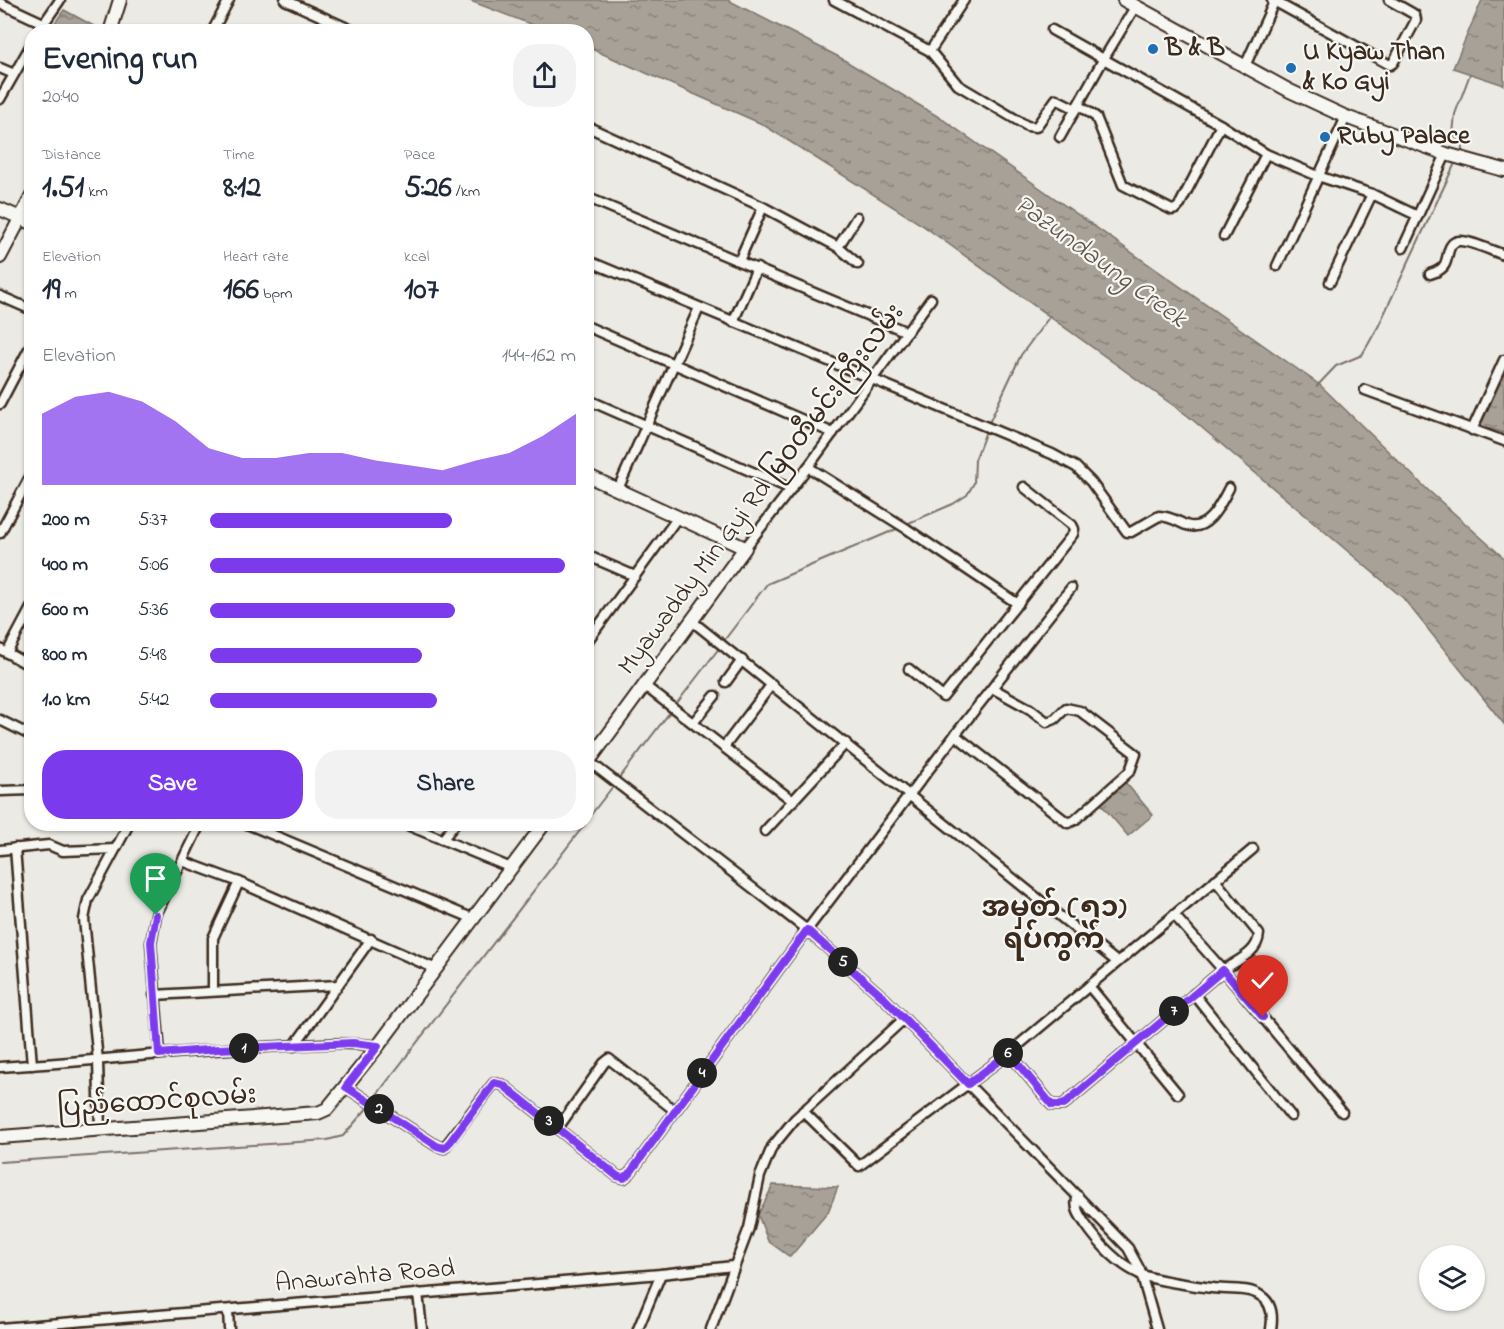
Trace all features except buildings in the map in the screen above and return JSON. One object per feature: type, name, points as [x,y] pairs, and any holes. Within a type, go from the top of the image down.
[{"type":"main road","points":[[112,24],[120,0]]},
{"type":"main road","points":[[1124,0],[1245,66],[1346,117],[1446,154],[1504,170]]},
{"type":"main road","points":[[0,209],[24,220]]},
{"type":"main road","points":[[0,257],[24,224]]},
{"type":"main road","points":[[594,478],[745,548]]},
{"type":"main road","name":"Myawaddy Min Gyi Rd မြဝတီမင်းကြီးလမ်း","points":[[594,754],[745,548]]},
{"type":"main road","points":[[346,1087],[539,831]]},
{"type":"main road","name":"ပြည်ထောင်စုလမ်း","points":[[0,1137],[318,1113],[327,1109],[346,1087]]},
{"type":"street","points":[[43,24],[60,0]]},
{"type":"street","points":[[218,24],[229,0]]},
{"type":"street","points":[[285,0],[338,24]]},
{"type":"street","points":[[834,0],[930,51],[958,85],[1030,127],[1034,128],[1038,125],[1056,99],[1096,117],[1123,185],[1172,210],[1179,206],[1221,125]]},
{"type":"street","points":[[930,51],[964,0]]},
{"type":"street","points":[[1245,66],[1274,0],[1390,65],[1394,63],[1416,20],[1415,15],[1389,0]]},
{"type":"street","points":[[0,3],[36,24]]},
{"type":"street","points":[[1060,137],[1136,7]]},
{"type":"street","points":[[1052,30],[1221,125],[1266,154],[1318,176],[1372,194],[1418,216]]},
{"type":"street","points":[[0,99],[24,57]]},
{"type":"street","points":[[0,68],[14,74]]},
{"type":"street","points":[[1277,266],[1346,117]]},
{"type":"street","points":[[594,130],[762,207],[838,247],[858,264]]},
{"type":"street","points":[[1224,236],[1266,154]]},
{"type":"street","points":[[1403,249],[1446,154]]},
{"type":"street","points":[[1330,282],[1372,194]]},
{"type":"street","points":[[594,200],[907,332]]},
{"type":"street","points":[[739,261],[762,207]]},
{"type":"street","points":[[838,247],[856,217]]},
{"type":"street","points":[[1430,274],[1445,264],[1450,246],[1460,241],[1504,255]]},
{"type":"street","points":[[594,263],[1053,454],[1076,467],[1091,482],[1127,532],[1159,516],[1190,526],[1203,524],[1218,508],[1229,488]]},
{"type":"street","points":[[733,322],[757,268]]},
{"type":"street","points":[[0,296],[24,306]]},
{"type":"street","name":"Myawaddy Min Gyi Rd မြဝတီမင်းကြီးလမ်း","points":[[745,548],[932,299]]},
{"type":"street","points":[[618,489],[699,308]]},
{"type":"street","points":[[594,329],[833,433]]},
{"type":"street","points":[[0,404],[24,358]]},
{"type":"street","points":[[1472,430],[1504,360]]},
{"type":"street","points":[[1365,390],[1504,441]]},
{"type":"street","points":[[594,402],[791,489]]},
{"type":"street","points":[[807,468],[907,529],[1018,604]]},
{"type":"street","points":[[909,669],[943,697],[1073,534],[1072,525],[1024,487]]},
{"type":"street","points":[[0,533],[24,488]]},
{"type":"street","points":[[594,632],[635,576],[673,515]]},
{"type":"street","points":[[594,558],[635,576]]},
{"type":"street","points":[[346,1087],[437,1146],[444,1148],[494,1083],[503,1085],[617,1176],[624,1178],[630,1173],[674,1110],[909,793],[1071,588]]},
{"type":"street","points":[[24,618],[3,651],[24,662]]},
{"type":"street","points":[[692,621],[1117,962]]},
{"type":"street","points":[[726,681],[742,660]]},
{"type":"street","points":[[724,747],[772,684]]},
{"type":"street","points":[[645,686],[793,801]]},
{"type":"street","points":[[955,735],[1068,823],[1075,820],[1130,771],[1136,754],[1080,711],[1066,708],[1054,720],[1047,722],[1030,709],[992,688]]},
{"type":"street","points":[[693,723],[715,696]]},
{"type":"street","points":[[0,720],[24,732]]},
{"type":"street","points":[[765,831],[846,743]]},
{"type":"street","points":[[594,766],[807,930],[884,998],[1128,1248],[1142,1275],[1157,1329]]},
{"type":"street","points":[[0,791],[24,790]]},
{"type":"street","points":[[100,1130],[98,1061],[84,918],[88,900],[125,831]]},
{"type":"street","points":[[159,1054],[151,942],[156,915],[197,831]]},
{"type":"street","points":[[264,831],[474,919]]},
{"type":"street","points":[[423,831],[511,868]]},
{"type":"street","points":[[443,839],[449,831]]},
{"type":"street","points":[[0,850],[49,845],[63,851],[115,849]]},
{"type":"street","points":[[15,848],[32,1065]]},
{"type":"street","points":[[804,1111],[859,1166],[1009,1053],[1253,849]]},
{"type":"street","points":[[182,861],[239,882],[436,969]]},
{"type":"street","points":[[1009,1053],[1052,1105],[1063,1105],[1223,970],[1253,951],[1258,944],[1259,934],[1215,880]]},
{"type":"street","points":[[213,990],[213,938],[239,882]]},
{"type":"street","points":[[1174,915],[1342,1112]]},
{"type":"street","points":[[294,1046],[370,939]]},
{"type":"street","points":[[153,994],[338,985]]},
{"type":"street","points":[[1089,986],[1178,1094]]},
{"type":"street","points":[[1194,994],[1291,1116]]},
{"type":"street","points":[[711,1329],[749,1228],[760,1176],[772,1147],[804,1111],[904,1019]]},
{"type":"street","points":[[0,1067],[294,1046],[353,1043],[378,1046]]},
{"type":"street","points":[[558,1128],[609,1059],[674,1110]]},
{"type":"street","points":[[1078,1196],[1076,1210],[1090,1231],[1122,1264],[1142,1275],[1211,1288],[1252,1292],[1263,1297],[1272,1312],[1271,1329]]},
{"type":"street","name":"Anawrahta Road","points":[[0,1328],[661,1274],[733,1266]]},
{"type":"street","points":[[638,1329],[661,1274]]},
{"type":"street","points":[[418,1293],[422,1329]]},
{"type":"street","points":[[228,1310],[229,1329]]},
{"type":"water","name":"Pazundaung Creek","points":[[468,0],[728,0],[839,57],[942,119],[1320,385],[1429,491],[1504,558],[1504,724],[1403,598],[1188,416],[922,225],[762,124],[594,50],[594,24],[530,24]]},
{"type":"water","points":[[1482,0],[1504,0],[1504,85],[1453,68]]},
{"type":"water","points":[[64,10],[90,24],[54,24]]},
{"type":"water","points":[[1501,376],[1504,377],[1504,433],[1479,425]]},
{"type":"water","points":[[1125,782],[1153,815],[1128,836],[1100,803]]},
{"type":"water","points":[[773,1185],[838,1187],[828,1212],[790,1257],[768,1241],[758,1215]]},
{"type":"waterway","points":[[1460,154],[1463,147],[1453,134],[1455,114],[1470,74]]},
{"type":"waterway","points":[[1317,386],[1336,366],[1362,355],[1378,327],[1456,161]]},
{"type":"waterway","points":[[988,425],[1021,355],[1050,316]]},
{"type":"waterway","points":[[904,525],[953,504],[967,495],[974,483],[975,460],[986,431]]},
{"type":"waterway","points":[[723,642],[767,584],[899,528]]},
{"type":"waterway","points":[[617,781],[720,647]]},
{"type":"waterway","points":[[594,811],[614,785]]},
{"type":"waterway","points":[[372,1101],[580,831]]},
{"type":"waterway","points":[[0,1162],[327,1140],[343,1136],[369,1106]]},
{"type":"place","name":"B & B","points":[[1153,49]]},
{"type":"place","name":"U Kyaw Than & Ko Gyi","points":[[1291,68]]},
{"type":"place","name":"Ruby Palace","points":[[1325,137]]},
{"type":"district","name":"အမှတ် (၅၁) ရပ်ကွက်","points":[[1054,925]]},
{"type":"route","points":[[156,915],[151,942],[159,1054],[353,1043],[378,1046],[346,1087],[437,1146],[444,1148],[450,1142],[494,1083],[503,1085],[617,1176],[624,1178],[630,1173],[807,930],[884,998],[968,1084],[1009,1053],[1052,1105],[1063,1105],[1223,970],[1263,1017]]}]
